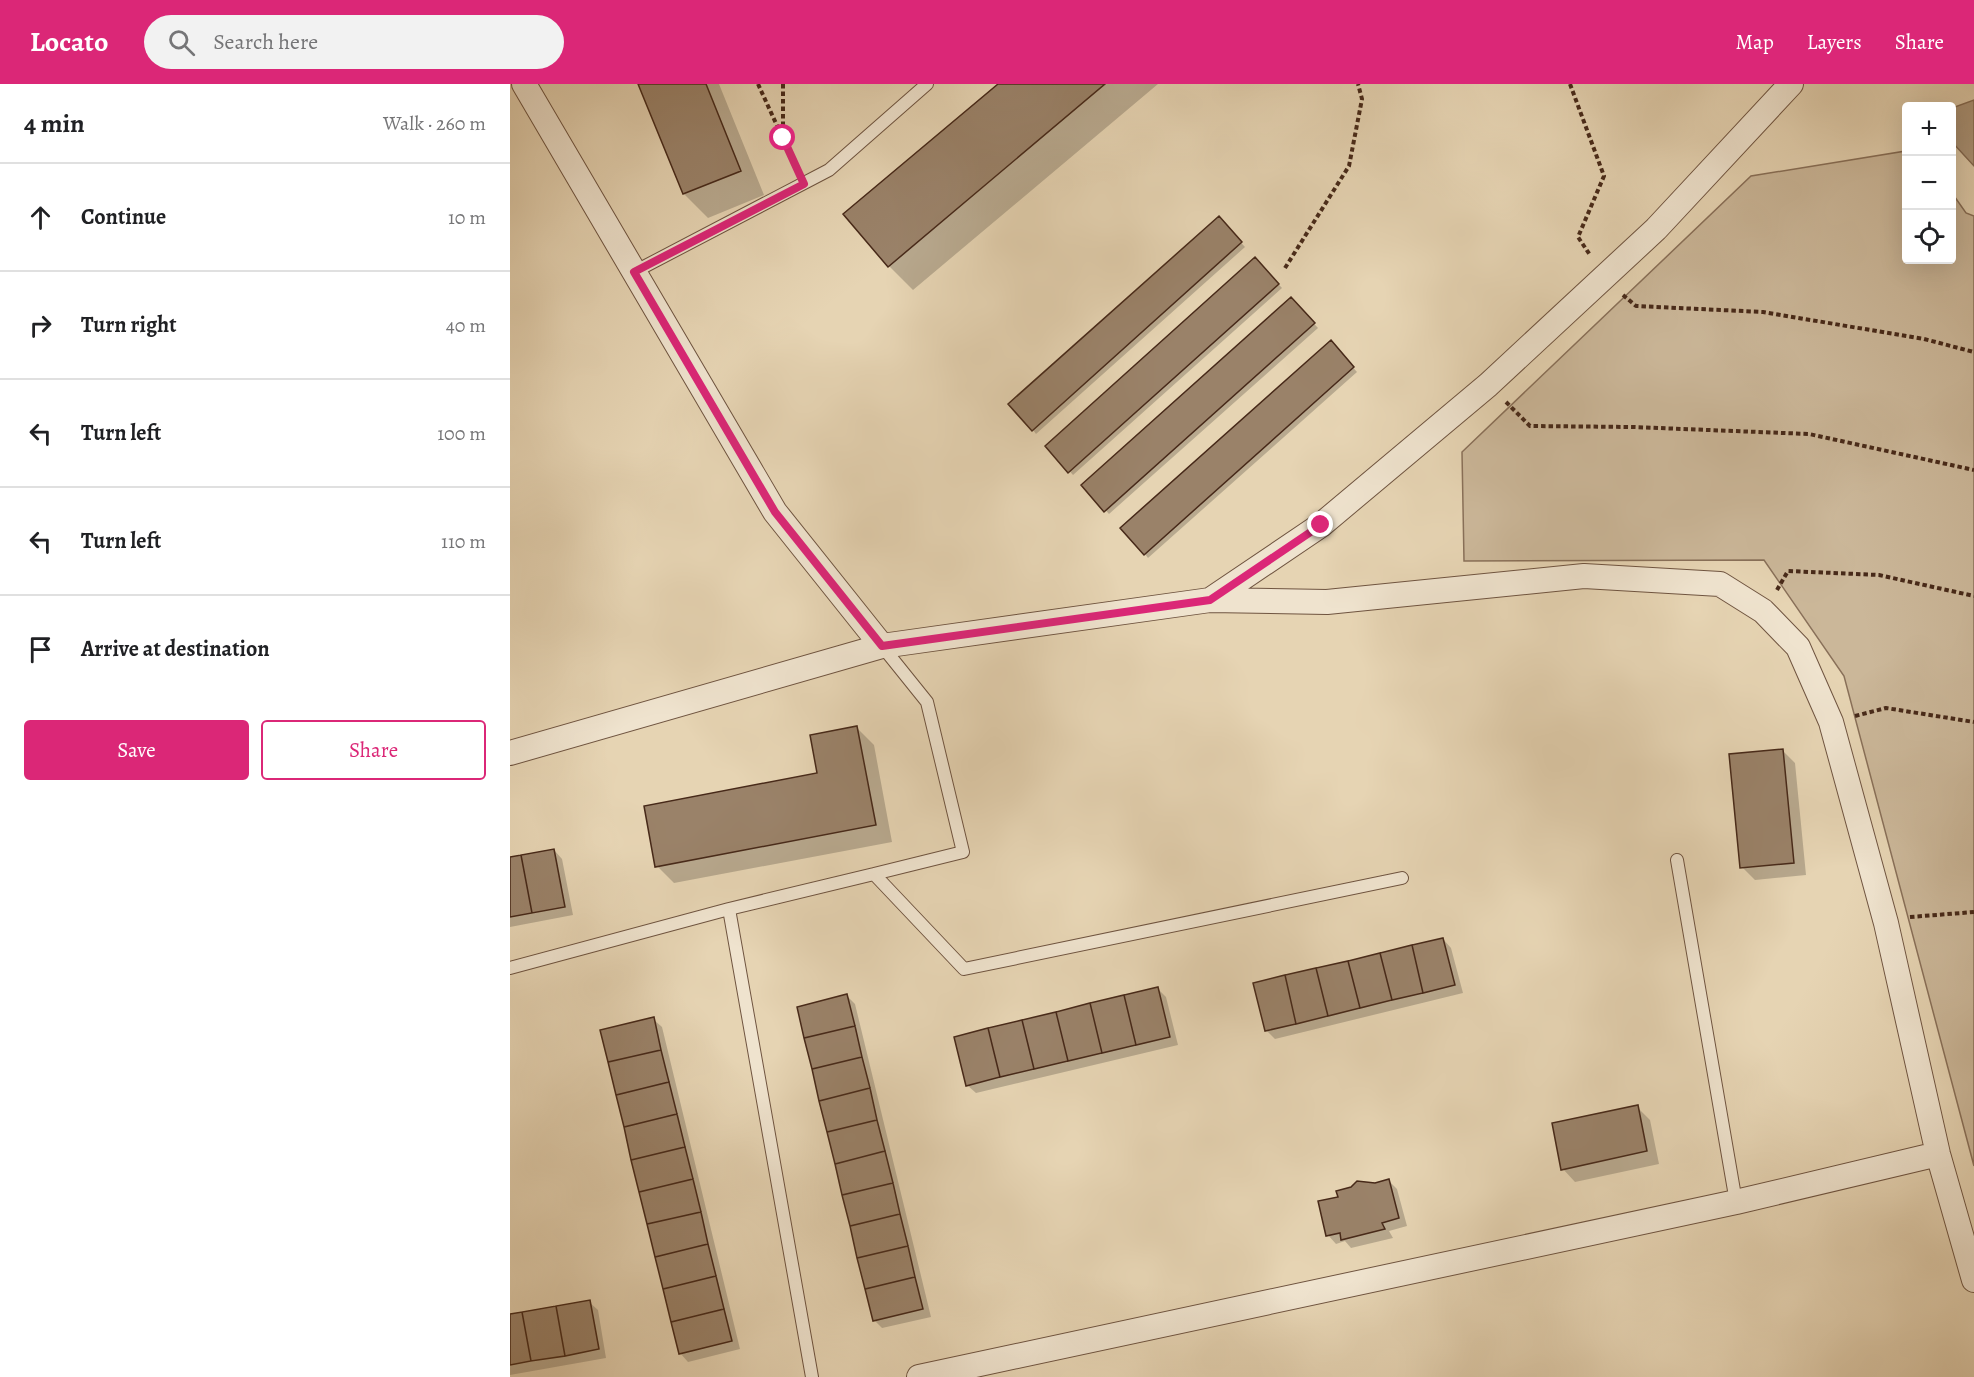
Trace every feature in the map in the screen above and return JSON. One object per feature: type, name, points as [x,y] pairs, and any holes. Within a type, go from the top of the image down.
[{"type":"street","points":[[524,84],[775,512],[882,646]]},
{"type":"street","points":[[1210,600],[1321,525],[1488,385],[1656,230],[1791,84]]},
{"type":"street","points":[[510,753],[882,646],[1210,600],[1327,602],[1584,576],[1720,584],[1763,611],[1797,647],[1831,722],[1886,923],[1938,1154],[1974,1280]]},
{"type":"street","points":[[919,1377],[1736,1202],[1938,1154]]},
{"type":"lane","points":[[634,272],[829,170],[927,84]]},
{"type":"lane","points":[[510,968],[729,909],[963,852],[927,702],[882,646]]},
{"type":"lane","points":[[1677,860],[1736,1202]]},
{"type":"lane","points":[[874,874],[964,969],[1402,878]]},
{"type":"lane","points":[[729,909],[812,1377]]},
{"type":"path","points":[[758,84],[804,184]]},
{"type":"path","points":[[783,84],[783,138]]},
{"type":"path","points":[[1285,268],[1349,166],[1362,99],[1358,84]]},
{"type":"path","points":[[1570,84],[1604,176],[1578,237],[1603,277],[1636,306],[1763,312],[1924,339],[1974,352]]},
{"type":"path","points":[[1488,385],[1530,426],[1633,427],[1809,434],[1974,470]]},
{"type":"path","points":[[1763,611],[1788,571],[1879,575],[1974,596]]},
{"type":"path","points":[[1831,722],[1886,708],[1974,722]]},
{"type":"path","points":[[1886,923],[1907,917],[1974,912]]},
{"type":"shaded area","points":[[1974,100],[1974,166],[1956,146],[1956,107]]},
{"type":"shaded area","points":[[1902,152],[1902,264],[1956,264],[1956,199],[1966,213],[1974,216],[1974,1166],[1844,676],[1764,560],[1464,561],[1462,452],[1751,176]]},
{"type":"building","points":[[638,84],[706,84],[741,171],[683,194]]},
{"type":"building","points":[[998,84],[1105,84],[888,267],[843,214]]},
{"type":"building","points":[[1219,216],[1242,242],[1032,431],[1008,404]]},
{"type":"building","points":[[1255,257],[1279,284],[1068,473],[1045,446]]},
{"type":"building","points":[[1291,297],[1315,323],[1104,512],[1081,485]]},
{"type":"building","points":[[1331,340],[1354,367],[1144,555],[1120,528]]},
{"type":"building","points":[[857,726],[876,825],[655,867],[644,806],[817,773],[810,735]]},
{"type":"building","points":[[1783,749],[1794,863],[1740,868],[1729,754]]},
{"type":"building","points":[[554,849],[565,907],[532,913],[521,855]]},
{"type":"building","points":[[521,855],[532,913],[510,917],[510,857]]},
{"type":"building","points":[[1443,938],[1455,985],[1423,993],[1412,945]]},
{"type":"building","points":[[1412,945],[1423,993],[1392,1000],[1380,953]]},
{"type":"building","points":[[1380,953],[1392,1000],[1360,1008],[1348,961]]},
{"type":"building","points":[[1348,961],[1360,1008],[1328,1016],[1316,968]]},
{"type":"building","points":[[1316,968],[1328,1016],[1296,1024],[1285,975]]},
{"type":"building","points":[[1285,975],[1296,1024],[1265,1031],[1253,983]]},
{"type":"building","points":[[1158,987],[1170,1037],[1136,1045],[1124,995]]},
{"type":"building","points":[[847,994],[855,1026],[804,1038],[797,1007]]},
{"type":"building","points":[[1124,995],[1136,1045],[1102,1053],[1090,1003]]},
{"type":"building","points":[[1090,1003],[1102,1053],[1068,1061],[1056,1012]]},
{"type":"building","points":[[1056,1012],[1068,1061],[1034,1069],[1022,1020]]},
{"type":"building","points":[[654,1017],[661,1050],[608,1062],[600,1030]]},
{"type":"building","points":[[1022,1020],[1034,1069],[1000,1077],[988,1028]]},
{"type":"building","points":[[855,1026],[862,1057],[812,1069],[804,1038]]},
{"type":"building","points":[[988,1028],[1000,1077],[966,1086],[954,1037]]},
{"type":"building","points":[[661,1050],[669,1082],[616,1095],[608,1062]]},
{"type":"building","points":[[862,1057],[870,1088],[819,1101],[812,1069]]},
{"type":"building","points":[[669,1082],[677,1114],[624,1127],[616,1095]]},
{"type":"building","points":[[870,1088],[877,1120],[827,1132],[819,1101]]},
{"type":"building","points":[[1638,1105],[1647,1151],[1561,1170],[1552,1123]]},
{"type":"building","points":[[677,1114],[685,1147],[631,1160],[624,1127]]},
{"type":"building","points":[[877,1120],[885,1151],[835,1164],[827,1132]]},
{"type":"building","points":[[685,1147],[693,1179],[639,1192],[631,1160]]},
{"type":"building","points":[[885,1151],[893,1183],[842,1195],[835,1164]]},
{"type":"building","points":[[693,1179],[701,1212],[647,1224],[639,1192]]},
{"type":"building","points":[[1389,1179],[1399,1218],[1382,1223],[1385,1229],[1341,1240],[1340,1233],[1326,1236],[1318,1201],[1338,1197],[1336,1191],[1351,1187],[1357,1181],[1375,1183]]},
{"type":"building","points":[[893,1183],[900,1214],[850,1226],[842,1195]]},
{"type":"building","points":[[701,1212],[708,1244],[655,1257],[647,1224]]},
{"type":"building","points":[[900,1214],[908,1246],[857,1258],[850,1226]]},
{"type":"building","points":[[708,1244],[716,1276],[663,1289],[655,1257]]},
{"type":"building","points":[[908,1246],[915,1277],[865,1289],[857,1258]]},
{"type":"building","points":[[716,1276],[724,1309],[671,1322],[663,1289]]},
{"type":"building","points":[[915,1277],[923,1309],[873,1321],[865,1289]]},
{"type":"building","points":[[590,1300],[599,1349],[565,1356],[556,1306]]},
{"type":"building","points":[[556,1306],[565,1356],[531,1361],[522,1312]]},
{"type":"building","points":[[724,1309],[732,1341],[679,1354],[671,1322]]},
{"type":"building","points":[[522,1312],[531,1361],[510,1365],[510,1314]]},
{"type":"route","points":[[783,138],[804,184],[634,272],[775,512],[882,646],[1210,600],[1321,525]]}]
